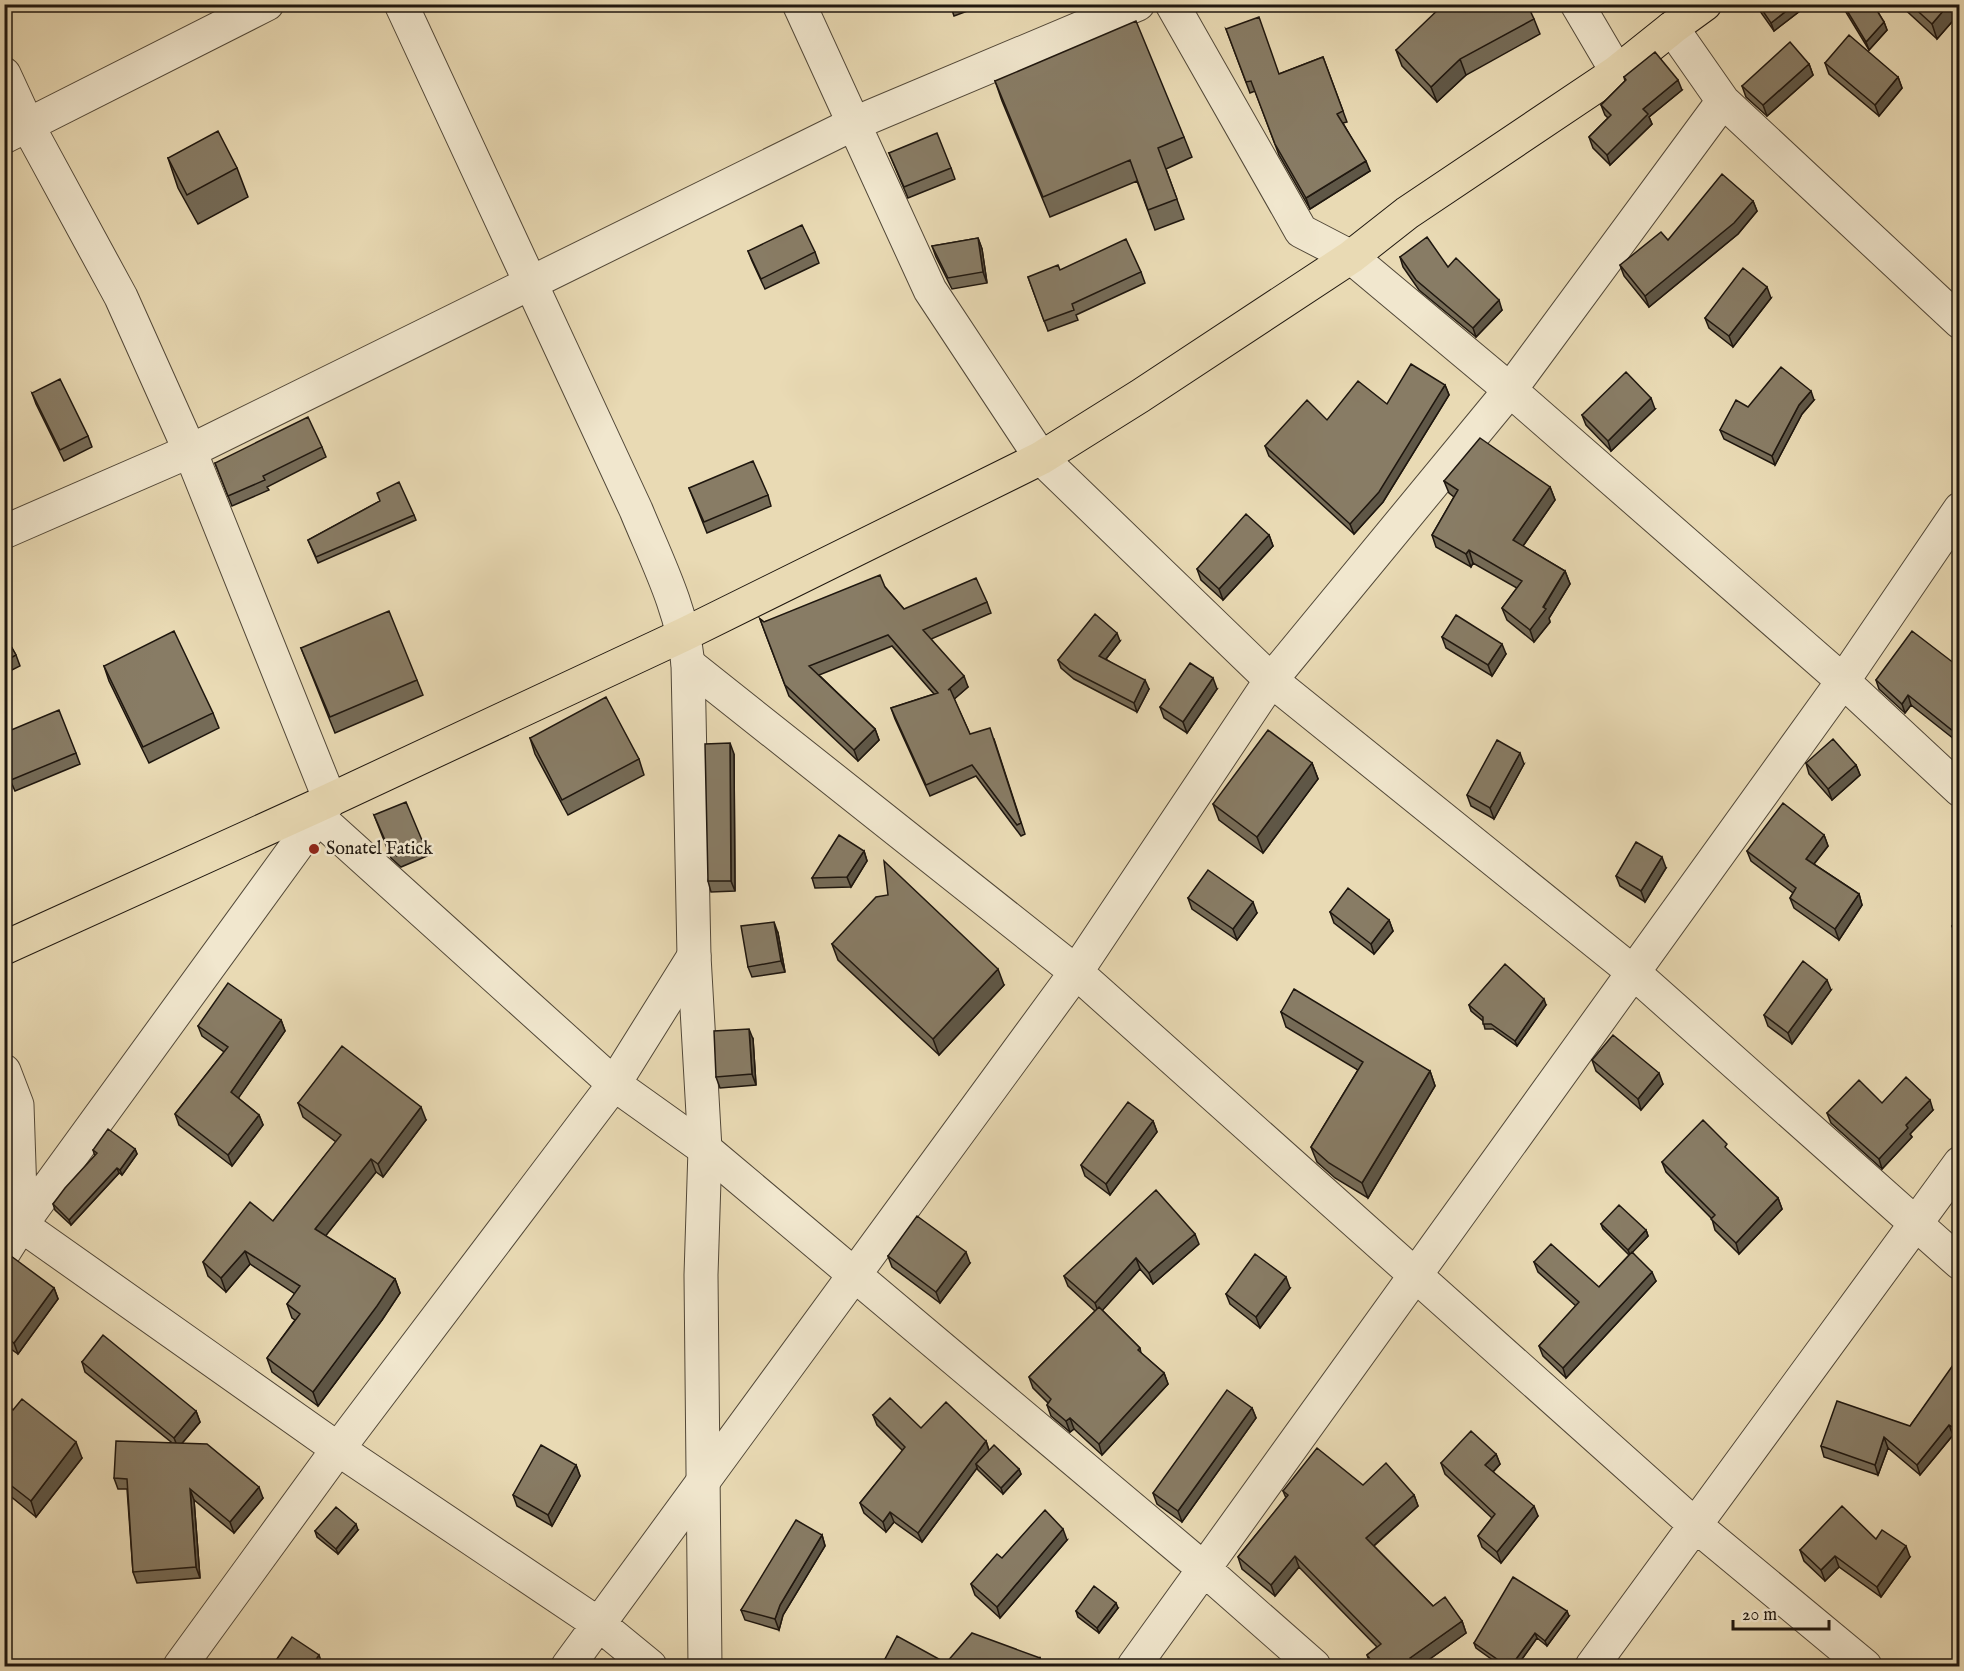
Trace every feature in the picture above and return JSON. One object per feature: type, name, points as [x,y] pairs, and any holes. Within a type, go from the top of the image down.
[{"type":"main road","points":[[4,948],[686,649],[1041,458],[1140,396],[1351,257],[1407,213],[1617,72],[1705,4]]},
{"type":"street","points":[[16,131],[267,4]]},
{"type":"street","points":[[401,4],[636,510],[669,587],[686,649],[694,956],[705,1149],[701,1275],[705,1666]]},
{"type":"street","points":[[799,4],[930,290],[1041,458],[1271,680],[1633,972],[1959,1263]]},
{"type":"street","points":[[4,532],[190,452],[853,124],[1138,4]]},
{"type":"street","points":[[1172,4],[1301,231],[1351,257],[1510,390],[1843,681],[1959,790]]},
{"type":"street","points":[[1577,4],[1617,72]]},
{"type":"street","points":[[1672,28],[1723,101],[1959,322]]},
{"type":"street","points":[[4,74],[16,131],[121,297],[190,452],[324,808],[614,1084],[705,1149],[1204,1569],[1314,1666]]},
{"type":"street","points":[[568,1666],[1076,972],[1271,680],[1510,390],[1723,101]]},
{"type":"street","points":[[1134,1666],[1843,681],[1959,509]]},
{"type":"street","points":[[686,649],[1076,972],[1695,1525],[1865,1666]]},
{"type":"street","points":[[9,1244],[324,808]]},
{"type":"street","points":[[180,1666],[338,1449],[614,1084],[694,956]]},
{"type":"street","points":[[4,1071],[17,1105],[9,1244]]},
{"type":"street","points":[[1592,1666],[1959,1163]]},
{"type":"street","points":[[9,1244],[338,1449],[600,1625],[650,1666]]},
{"type":"building","points":[[1444,4],[1527,4],[1534,19],[1460,59],[1431,87],[1396,50]]},
{"type":"building","points":[[1758,4],[1795,4],[1771,23]]},
{"type":"building","points":[[1843,4],[1873,4],[1884,22],[1866,42]]},
{"type":"building","points":[[1910,4],[1949,4],[1932,24]]},
{"type":"building","points":[[1259,17],[1279,74],[1323,57],[1343,111],[1337,114],[1366,161],[1306,198],[1275,144],[1251,81],[1246,82],[1226,29]]},
{"type":"building","points":[[1136,21],[1184,137],[1158,148],[1177,199],[1148,210],[1130,160],[1043,197],[995,81]]},
{"type":"building","points":[[1849,35],[1898,77],[1875,105],[1825,63]]},
{"type":"building","points":[[1790,42],[1809,64],[1763,105],[1742,86]]},
{"type":"building","points":[[1655,52],[1678,80],[1643,109],[1648,114],[1607,155],[1589,137],[1611,115],[1601,105],[1626,80],[1624,77]]},
{"type":"building","points":[[218,131],[237,168],[187,195],[168,158]]},
{"type":"building","points":[[937,133],[951,168],[904,187],[889,153]]},
{"type":"building","points":[[1722,174],[1753,201],[1734,223],[1645,296],[1620,265],[1661,232],[1668,240]]},
{"type":"building","points":[[802,225],[815,252],[761,279],[748,251]]},
{"type":"building","points":[[1427,237],[1448,267],[1456,258],[1499,300],[1473,328],[1416,280],[1400,257]]},
{"type":"building","points":[[978,238],[983,272],[948,278],[932,246]]},
{"type":"building","points":[[1126,239],[1141,272],[1072,304],[1074,310],[1044,321],[1028,277],[1058,265],[1060,270]]},
{"type":"building","points":[[1743,268],[1767,287],[1729,336],[1705,318]]},
{"type":"building","points":[[1411,364],[1445,385],[1379,492],[1350,524],[1265,446],[1307,400],[1327,420],[1358,381],[1387,404]]},
{"type":"building","points":[[1781,367],[1811,391],[1799,405],[1772,456],[1720,430],[1736,400],[1748,407]]},
{"type":"building","points":[[1626,372],[1651,398],[1608,441],[1582,415]]},
{"type":"building","points":[[60,379],[88,436],[60,450],[32,393]]},
{"type":"building","points":[[308,417],[322,447],[263,476],[265,480],[228,496],[215,463]]},
{"type":"building","points":[[1480,438],[1550,487],[1513,540],[1565,571],[1543,607],[1546,609],[1530,630],[1502,608],[1522,581],[1469,550],[1466,554],[1432,535],[1458,490],[1444,481]]},
{"type":"building","points":[[753,461],[768,495],[704,522],[689,488]]},
{"type":"building","points":[[399,482],[414,515],[316,557],[308,540],[380,501],[377,493]]},
{"type":"building","points":[[1246,514],[1269,535],[1219,589],[1197,569]]},
{"type":"building","points":[[880,575],[885,587],[904,609],[976,578],[987,602],[923,630],[964,676],[948,690],[950,689],[970,734],[990,728],[1021,823],[1017,825],[972,765],[926,785],[891,708],[938,693],[888,635],[809,666],[875,729],[854,750],[785,685],[760,619],[764,622]]},
{"type":"building","points":[[389,611],[417,680],[330,717],[301,648]]},
{"type":"building","points":[[1095,614],[1117,633],[1099,656],[1145,680],[1134,703],[1070,670],[1058,660]]},
{"type":"building","points":[[1456,615],[1502,644],[1488,665],[1442,637]]},
{"type":"building","points":[[174,631],[213,713],[143,747],[104,666]]},
{"type":"building","points":[[1912,631],[1959,667],[1958,735],[1908,695],[1902,704],[1876,680]]},
{"type":"building","points":[[4,634],[16,655],[4,662]]},
{"type":"building","points":[[1190,663],[1213,678],[1183,722],[1160,707]]},
{"type":"building","points":[[606,697],[639,759],[562,800],[530,738]]},
{"type":"building","points":[[59,710],[76,753],[11,780],[4,765],[4,733]]},
{"type":"building","points":[[1268,730],[1312,763],[1257,837],[1213,804]]},
{"type":"building","points":[[1833,739],[1856,765],[1828,789],[1806,763]]},
{"type":"building","points":[[1497,740],[1520,753],[1490,808],[1467,795]]},
{"type":"building","points":[[730,743],[731,881],[708,881],[705,744]]},
{"type":"building","points":[[406,802],[424,845],[397,856],[388,847],[374,815]]},
{"type":"building","points":[[1783,803],[1824,835],[1806,859],[1859,894],[1835,929],[1790,898],[1796,888],[1747,851]]},
{"type":"building","points":[[839,835],[864,851],[847,877],[812,878]]},
{"type":"building","points":[[1636,842],[1662,857],[1641,891],[1616,876]]},
{"type":"building","points":[[884,861],[998,969],[933,1039],[832,944],[876,897],[888,895]]},
{"type":"building","points":[[1208,870],[1253,902],[1233,929],[1188,898]]},
{"type":"building","points":[[1348,888],[1389,920],[1371,944],[1330,912]]},
{"type":"building","points":[[1959,917],[1959,932],[1952,926]]},
{"type":"building","points":[[774,922],[781,961],[748,967],[741,926]]},
{"type":"building","points":[[1803,961],[1827,980],[1788,1033],[1764,1015]]},
{"type":"building","points":[[1505,964],[1544,999],[1515,1041],[1491,1024],[1483,1024],[1483,1017],[1469,1005]]},
{"type":"building","points":[[228,983],[281,1020],[231,1092],[259,1115],[228,1155],[175,1114],[228,1047],[198,1026]]},
{"type":"building","points":[[1294,989],[1430,1071],[1362,1183],[1329,1163],[1311,1147],[1363,1062],[1281,1012]]},
{"type":"building","points":[[749,1029],[752,1074],[716,1077],[714,1031]]},
{"type":"building","points":[[1613,1035],[1659,1073],[1638,1099],[1592,1060]]},
{"type":"building","points":[[342,1046],[421,1107],[378,1164],[371,1159],[315,1229],[395,1279],[313,1392],[267,1358],[300,1314],[287,1304],[300,1286],[245,1251],[221,1278],[203,1262],[250,1202],[273,1221],[341,1135],[298,1103]]},
{"type":"building","points":[[1906,1077],[1930,1100],[1906,1125],[1908,1128],[1879,1159],[1827,1113],[1859,1080],[1882,1103]]},
{"type":"building","points":[[1128,1102],[1153,1121],[1106,1184],[1081,1165]]},
{"type":"building","points":[[1703,1120],[1727,1144],[1725,1147],[1778,1198],[1736,1243],[1711,1219],[1715,1215],[1662,1162]]},
{"type":"building","points":[[108,1129],[135,1149],[120,1170],[117,1168],[69,1220],[53,1204],[97,1153],[93,1150]]},
{"type":"building","points":[[1156,1190],[1195,1234],[1149,1273],[1136,1258],[1095,1303],[1064,1276]]},
{"type":"building","points":[[1619,1205],[1646,1230],[1628,1250],[1601,1224]]},
{"type":"building","points":[[917,1216],[966,1252],[936,1292],[888,1256]]},
{"type":"building","points":[[1551,1244],[1599,1287],[1632,1252],[1652,1272],[1563,1368],[1539,1346],[1579,1302],[1534,1262]]},
{"type":"building","points":[[1255,1254],[1286,1277],[1256,1317],[1226,1294]]},
{"type":"building","points":[[11,1256],[54,1288],[14,1343],[4,1336],[4,1260]]},
{"type":"building","points":[[1099,1307],[1140,1348],[1138,1350],[1164,1373],[1099,1444],[1070,1418],[1066,1421],[1047,1405],[1051,1399],[1029,1377]]},
{"type":"building","points":[[103,1335],[196,1411],[174,1438],[82,1362]]},
{"type":"building","points":[[1958,1358],[1959,1420],[1954,1428],[1949,1425],[1917,1465],[1884,1437],[1875,1465],[1821,1446],[1837,1401],[1910,1426]]},
{"type":"building","points":[[1227,1390],[1252,1408],[1178,1511],[1153,1493]]},
{"type":"building","points":[[890,1398],[921,1428],[946,1402],[986,1441],[918,1533],[890,1512],[883,1522],[860,1503],[905,1447],[873,1415]]},
{"type":"building","points":[[22,1399],[76,1442],[31,1501],[4,1480],[4,1403],[13,1410]]},
{"type":"building","points":[[1471,1431],[1496,1454],[1485,1465],[1534,1506],[1497,1552],[1478,1536],[1495,1514],[1441,1463]]},
{"type":"building","points":[[116,1441],[207,1444],[259,1487],[230,1522],[190,1489],[196,1567],[133,1572],[127,1479],[114,1478]]},
{"type":"building","points":[[541,1445],[576,1465],[548,1515],[513,1495]]},
{"type":"building","points":[[994,1445],[1019,1469],[1001,1488],[976,1464]]},
{"type":"building","points":[[1317,1448],[1363,1485],[1386,1463],[1414,1495],[1366,1538],[1433,1606],[1445,1597],[1462,1621],[1410,1658],[1412,1660],[1403,1666],[1375,1666],[1367,1655],[1381,1644],[1295,1556],[1271,1585],[1238,1557],[1288,1495],[1283,1491]]},
{"type":"building","points":[[1842,1506],[1876,1539],[1882,1530],[1906,1546],[1877,1587],[1835,1556],[1821,1570],[1800,1550]]},
{"type":"building","points":[[336,1507],[356,1524],[336,1549],[315,1531]]},
{"type":"building","points":[[1045,1510],[1063,1529],[997,1607],[971,1584],[997,1554],[1002,1558]]},
{"type":"building","points":[[796,1520],[822,1535],[780,1605],[775,1619],[741,1610]]},
{"type":"building","points":[[1513,1577],[1567,1611],[1545,1641],[1535,1633],[1511,1666],[1507,1666],[1474,1643]]},
{"type":"building","points":[[1094,1586],[1116,1603],[1097,1628],[1076,1611]]},
{"type":"building","points":[[972,1633],[1040,1658],[1037,1666],[898,1666],[885,1659],[897,1636],[946,1663]]},
{"type":"building","points":[[292,1637],[319,1655],[312,1666],[272,1666]]},
{"type":"building","points":[[403,1660],[409,1666],[396,1666]]},
{"type":"place","name":"Sonatel Fatick","points":[[314,849]]}]
